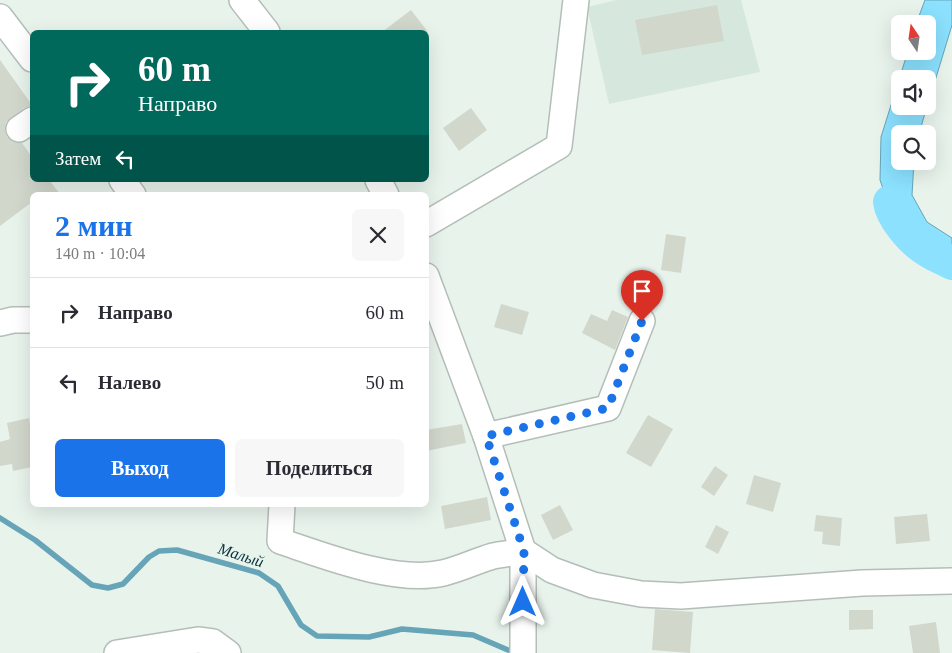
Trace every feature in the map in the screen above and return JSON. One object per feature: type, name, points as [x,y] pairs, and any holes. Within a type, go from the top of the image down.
[{"type":"street","points":[[242,0],[265,30]]},
{"type":"street","points":[[429,222],[559,146],[576,0]]},
{"type":"street","points":[[0,17],[30,57]]},
{"type":"street","points":[[429,284],[486,436],[524,551],[523,653]]},
{"type":"street","points":[[0,323],[13,320],[30,320]]},
{"type":"street","points":[[486,436],[608,408],[642,321]]},
{"type":"street","points":[[282,507],[280,541],[339,561],[419,576],[443,573],[494,556],[524,551],[552,570],[593,585],[641,594],[681,596],[862,583],[952,581]]},
{"type":"street","points":[[117,653],[198,640],[214,642],[228,653]]},
{"type":"shaded area","points":[[616,0],[741,0],[760,72],[609,104],[587,7]]},
{"type":"water","points":[[925,0],[952,0],[952,25],[936,78],[936,70],[902,70],[905,60],[936,60],[936,15],[919,15]]},
{"type":"water","points":[[891,105],[891,115],[924,115],[922,125],[891,125],[891,170],[913,170],[912,195],[927,222],[952,238],[952,263],[931,252],[895,223],[880,180],[881,137]]},
{"type":"building","points":[[717,5],[724,41],[642,55],[635,20]]},
{"type":"building","points":[[411,10],[426,30],[385,30]]},
{"type":"building","points":[[0,60],[30,102],[30,106],[24,108],[6,122],[5,130],[7,137],[13,142],[22,143],[30,154],[30,182],[51,182],[59,192],[30,192],[30,204],[0,226]]},
{"type":"building","points":[[471,108],[487,130],[459,151],[443,128]]},
{"type":"building","points":[[666,234],[686,237],[681,273],[661,270]]},
{"type":"building","points":[[501,304],[529,312],[522,335],[494,327]]},
{"type":"building","points":[[612,310],[628,317],[615,350],[582,333],[591,314],[607,321]]},
{"type":"building","points":[[648,415],[673,429],[651,467],[626,453]]},
{"type":"building","points":[[29,418],[30,467],[13,471],[12,464],[0,466],[0,442],[10,439],[7,423]]},
{"type":"building","points":[[462,424],[466,443],[429,450],[429,430]]},
{"type":"building","points":[[715,466],[728,475],[714,496],[701,487]]},
{"type":"building","points":[[754,475],[781,483],[773,512],[746,504]]},
{"type":"building","points":[[487,497],[491,520],[445,529],[441,506]]},
{"type":"building","points":[[560,505],[573,530],[553,540],[541,515]]},
{"type":"building","points":[[927,514],[930,541],[896,544],[894,517]]},
{"type":"building","points":[[816,515],[842,518],[840,546],[822,544],[823,532],[814,531]]},
{"type":"building","points":[[716,525],[729,532],[718,554],[705,547]]},
{"type":"building","points":[[655,609],[693,612],[690,653],[652,650]]},
{"type":"building","points":[[849,610],[873,610],[873,629],[849,630]]},
{"type":"building","points":[[936,622],[940,653],[913,653],[909,626]]},
{"type":"waterway","points":[[890,202],[898,221],[913,239],[930,252],[952,263]]},
{"type":"waterway","name":"Малый","points":[[0,518],[35,540],[92,585],[108,588],[123,584],[149,557],[159,551],[177,550],[259,573],[278,586],[301,625],[317,636],[369,637],[402,629],[473,635],[508,650]]},
{"type":"route","points":[[523,602],[524,551],[486,436],[608,408],[642,321]]}]
